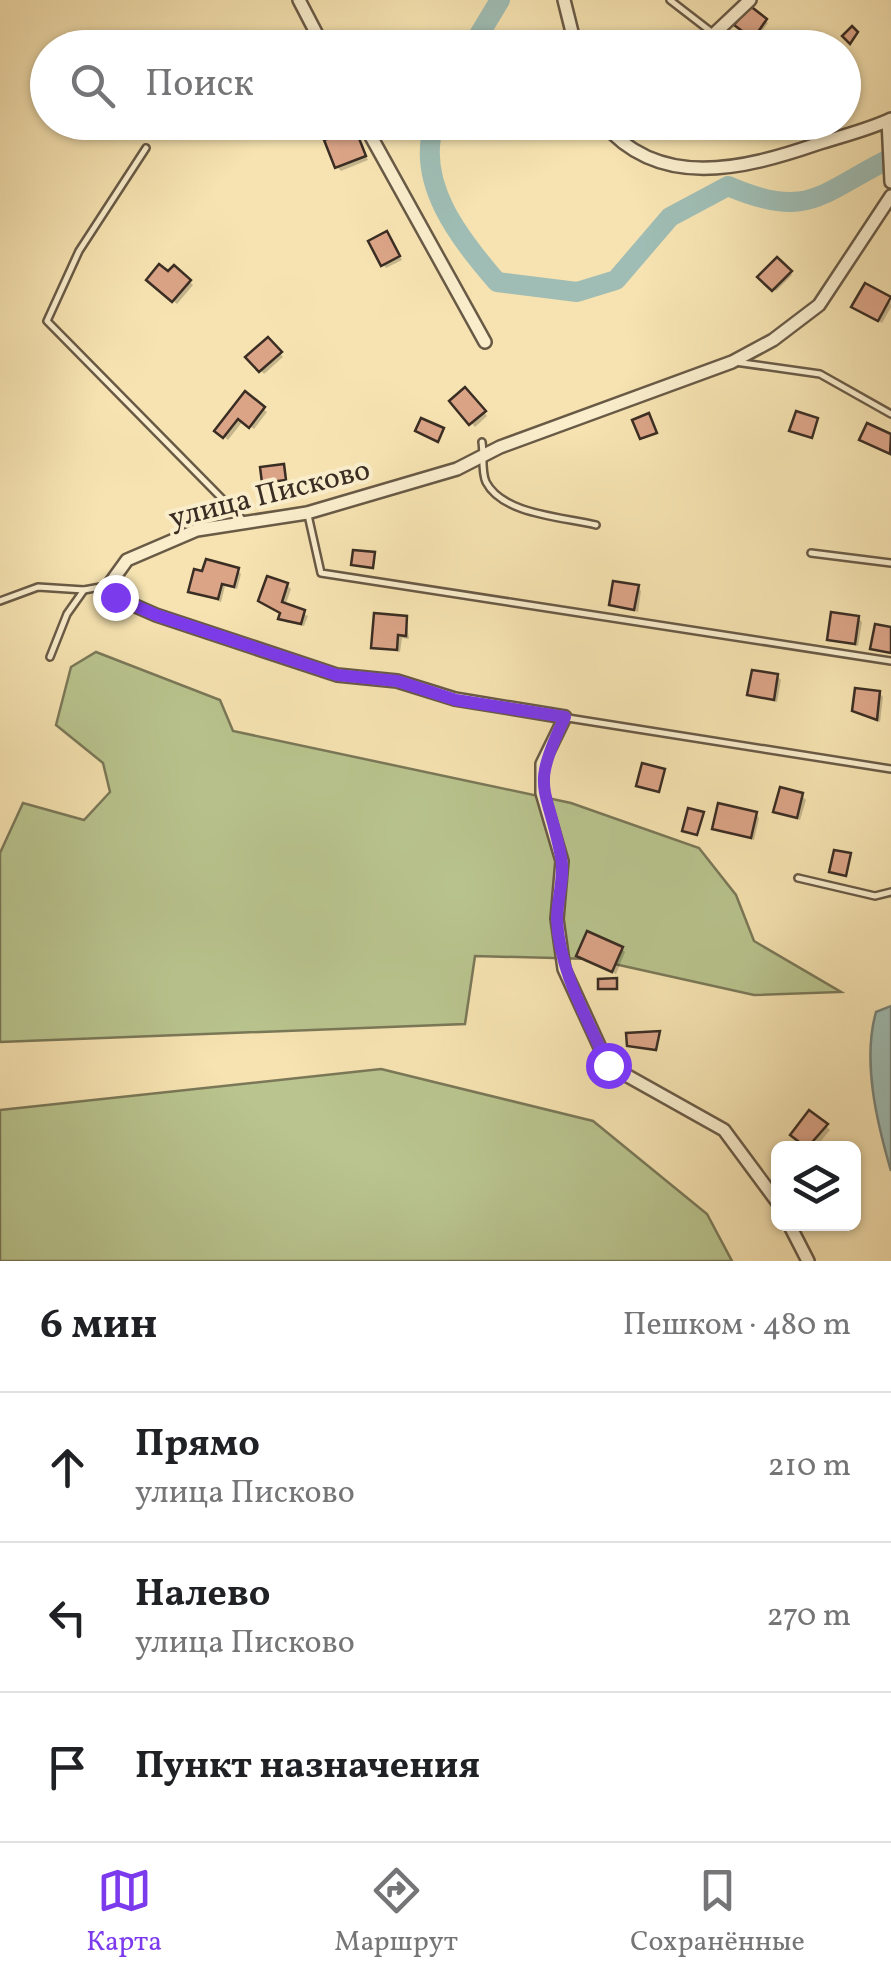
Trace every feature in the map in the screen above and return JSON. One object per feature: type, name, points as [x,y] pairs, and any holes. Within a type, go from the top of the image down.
[{"type":"street","points":[[300,0],[315,30]]},
{"type":"street","points":[[564,0],[572,30]]},
{"type":"street","points":[[718,30],[750,0]]},
{"type":"street","points":[[861,130],[890,120],[891,182]]},
{"type":"street","points":[[373,140],[485,342]]},
{"type":"street","points":[[619,140],[654,164],[698,170],[764,162],[830,140]]},
{"type":"street","name":"улица Писково","points":[[109,585],[127,560],[196,530],[308,513],[458,469],[483,448],[732,362],[773,340],[818,305],[891,196]]},
{"type":"street","points":[[109,585],[115,597],[156,615],[337,675],[397,681],[456,700],[565,717],[542,764],[542,793],[562,861],[557,919],[564,968],[608,1065],[724,1130],[771,1194]]},
{"type":"street","points":[[793,1231],[808,1261]]},
{"type":"lane","points":[[670,0],[709,30]]},
{"type":"lane","points":[[146,148],[79,250],[47,321],[246,523]]},
{"type":"lane","points":[[732,362],[820,374],[891,414]]},
{"type":"lane","points":[[483,448],[484,478],[497,496],[512,505],[596,526]]},
{"type":"lane","points":[[308,513],[320,574],[891,662]]},
{"type":"lane","points":[[811,554],[891,564]]},
{"type":"lane","points":[[0,601],[38,588],[84,590],[109,585]]},
{"type":"lane","points":[[50,657],[67,614],[84,590]]},
{"type":"lane","points":[[565,717],[891,769]]},
{"type":"lane","points":[[798,878],[875,896],[891,892]]},
{"type":"green space","points":[[96,652],[220,700],[233,731],[571,803],[699,848],[736,895],[754,941],[841,992],[754,995],[592,959],[475,956],[465,1024],[0,1042],[0,853],[23,803],[84,820],[110,792],[103,763],[56,725],[71,667]]},
{"type":"green space","points":[[381,1069],[593,1121],[707,1214],[732,1261],[0,1261],[0,1110]]},
{"type":"water","points":[[891,1006],[891,1171],[876,1113],[870,1051],[876,1012]]},
{"type":"building","points":[[749,5],[767,19],[759,30],[741,30],[734,25]]},
{"type":"building","points":[[324,140],[360,140],[366,156],[335,168]]},
{"type":"building","points":[[387,231],[400,256],[381,266],[368,241]]},
{"type":"building","points":[[777,257],[792,271],[772,291],[757,277]]},
{"type":"building","points":[[159,264],[168,271],[174,265],[191,280],[172,302],[146,280]]},
{"type":"building","points":[[865,283],[891,297],[878,321],[851,307]]},
{"type":"building","points":[[268,337],[282,352],[259,372],[245,357]]},
{"type":"building","points":[[465,387],[486,411],[469,425],[449,401]]},
{"type":"building","points":[[245,391],[265,407],[249,428],[238,419],[223,438],[214,431]]},
{"type":"building","points":[[796,411],[818,418],[812,438],[789,431]]},
{"type":"building","points":[[649,413],[657,433],[640,439],[632,420]]},
{"type":"building","points":[[421,418],[444,428],[438,442],[415,431]]},
{"type":"building","points":[[867,423],[891,434],[890,454],[859,440]]},
{"type":"building","points":[[284,464],[286,480],[262,483],[260,467]]},
{"type":"building","points":[[353,550],[375,552],[373,568],[351,565]]},
{"type":"building","points":[[206,559],[239,568],[234,587],[222,584],[218,599],[188,592],[194,569],[202,571]]},
{"type":"building","points":[[267,576],[288,583],[282,602],[305,610],[301,624],[278,619],[280,613],[258,601]]},
{"type":"building","points":[[613,581],[639,585],[634,610],[609,605]]},
{"type":"building","points":[[831,612],[859,616],[855,644],[827,640]]},
{"type":"building","points":[[374,613],[407,616],[406,636],[398,635],[397,650],[371,648]]},
{"type":"building","points":[[875,624],[891,627],[891,653],[870,649]]},
{"type":"building","points":[[752,670],[778,674],[774,700],[747,695]]},
{"type":"building","points":[[855,688],[880,691],[877,720],[852,711]]},
{"type":"building","points":[[642,763],[665,769],[659,792],[636,786]]},
{"type":"building","points":[[780,787],[803,793],[797,818],[773,812]]},
{"type":"building","points":[[718,803],[757,812],[751,838],[712,829]]},
{"type":"building","points":[[688,808],[704,812],[697,835],[682,831]]},
{"type":"building","points":[[834,850],[851,853],[846,876],[829,872]]},
{"type":"building","points":[[587,931],[623,947],[612,972],[576,956]]},
{"type":"building","points":[[617,978],[617,989],[598,989],[598,979]]},
{"type":"building","points":[[660,1031],[656,1050],[627,1046],[626,1033]]},
{"type":"building","points":[[809,1110],[828,1124],[813,1141],[798,1141],[790,1135]]},
{"type":"waterway","points":[[482,30],[500,0]]},
{"type":"waterway","points":[[431,140],[431,166],[444,208],[497,282],[577,292],[616,280],[670,217],[728,186],[755,196],[796,202],[830,191],[891,158]]},
{"type":"route","points":[[115,597],[156,615],[337,675],[397,681],[426,687],[456,700],[565,717],[542,764],[542,793],[562,861],[557,919],[564,968],[608,1065]]}]
